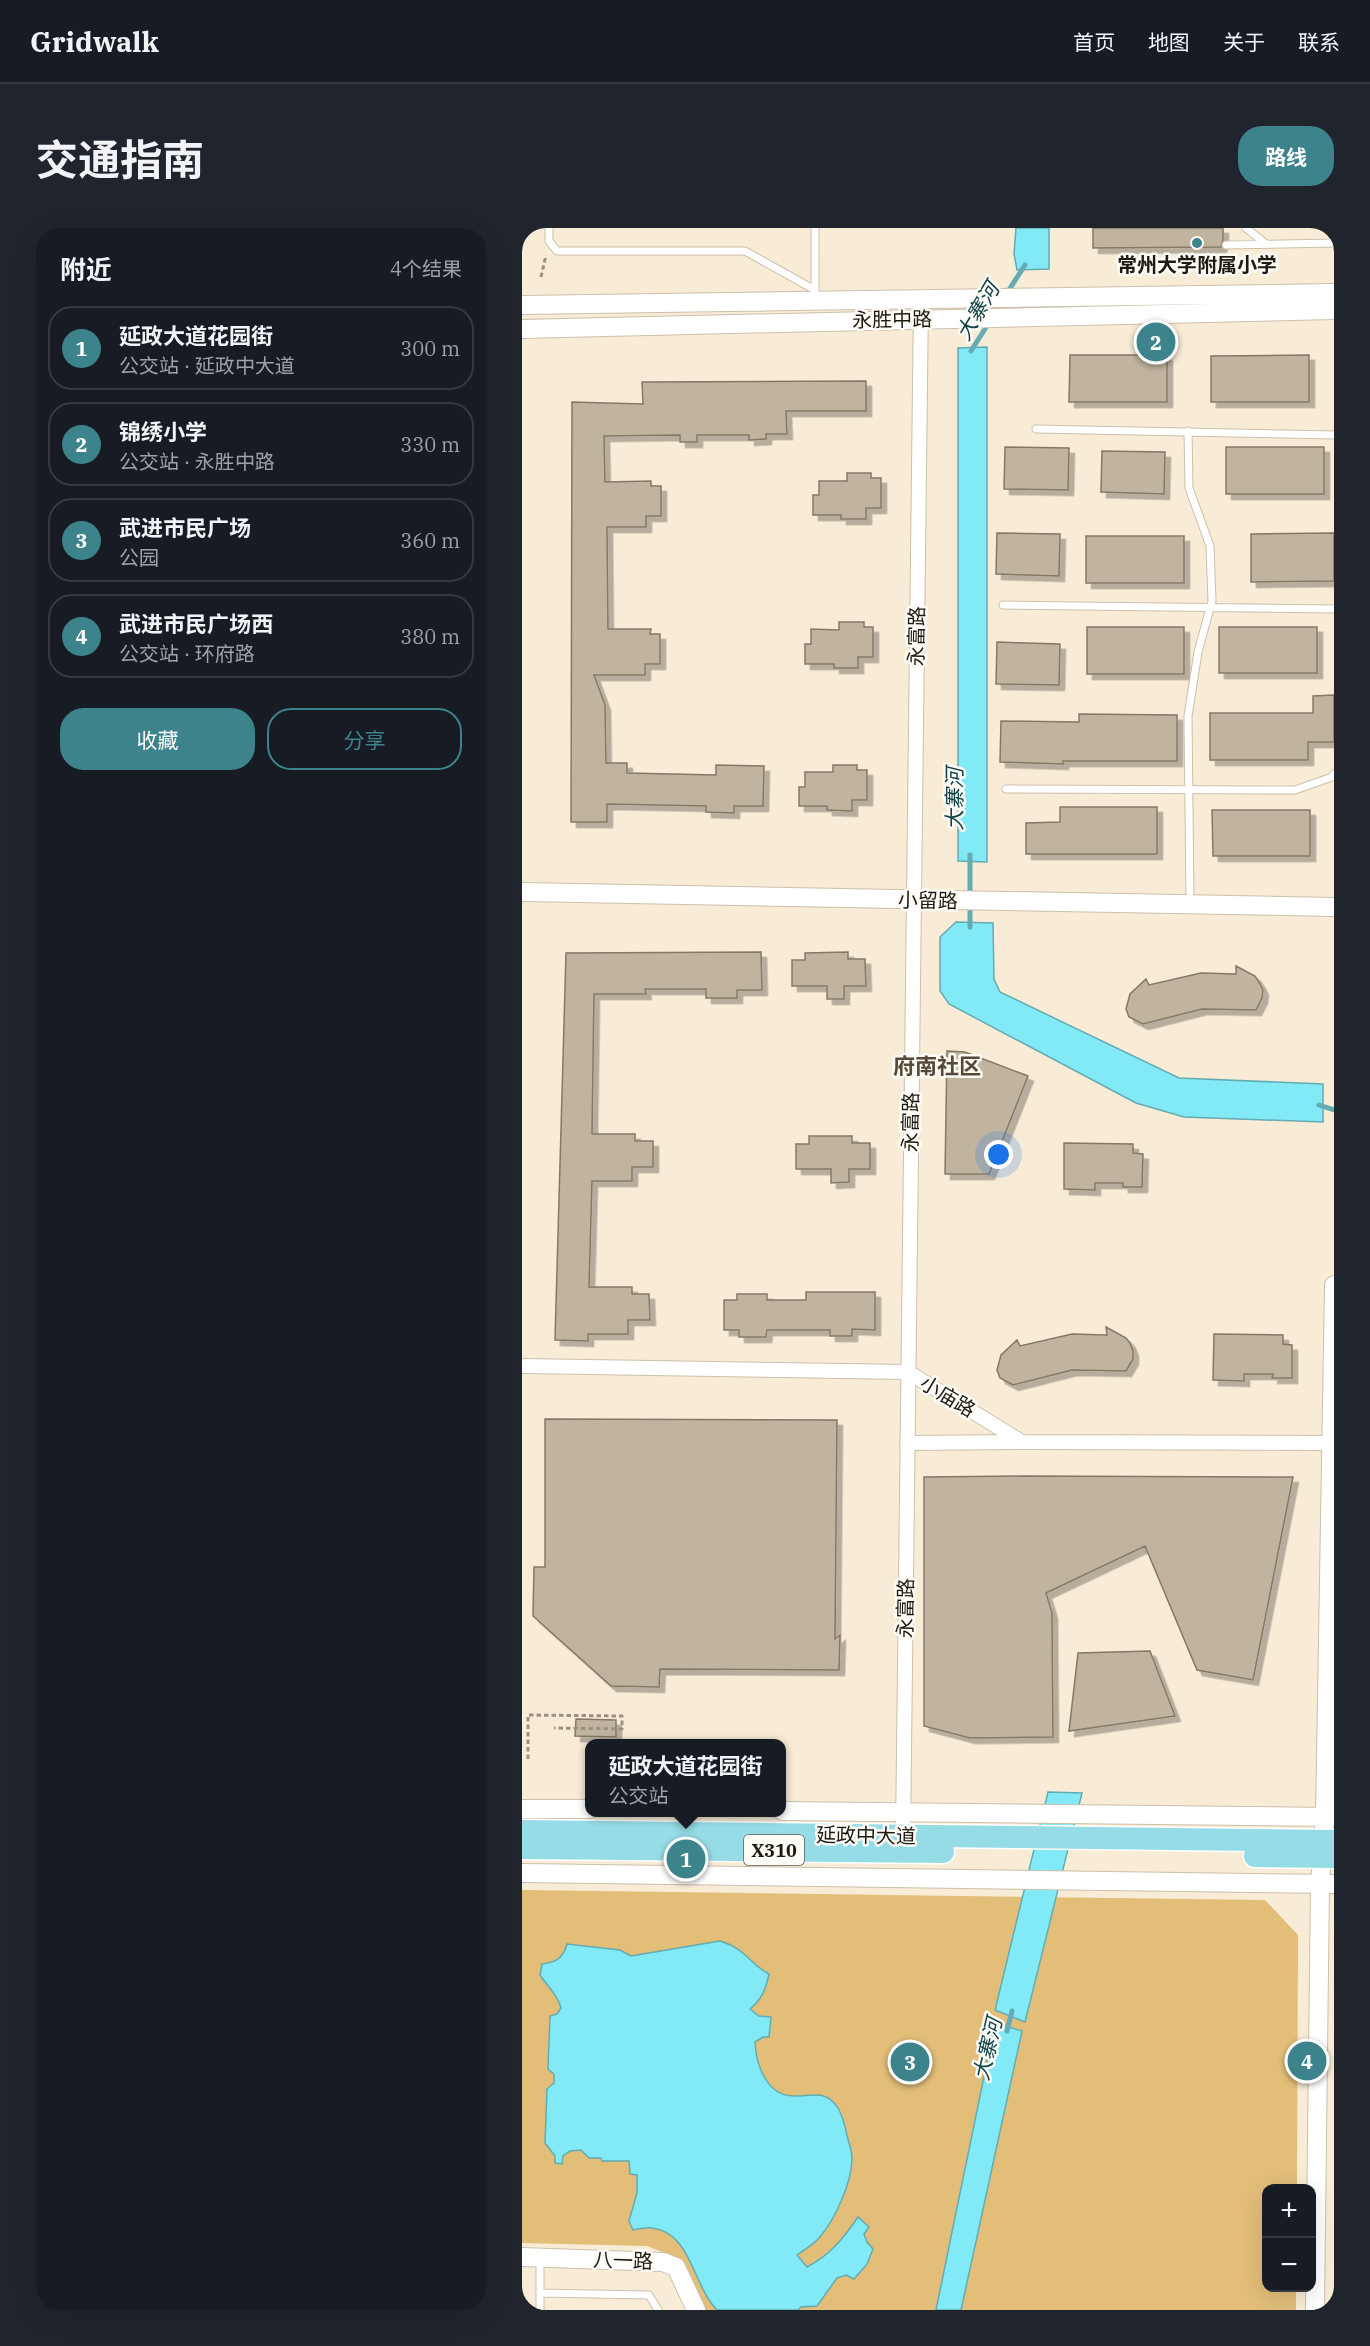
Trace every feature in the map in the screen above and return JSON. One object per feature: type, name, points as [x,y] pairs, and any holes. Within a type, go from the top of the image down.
[{"type":"main road","name":"延政中大道","points":[[522,1831],[903,1836],[1028,1846]]},
{"type":"main road","name":"延政中大道","points":[[522,1848],[1028,1846]]},
{"type":"main road","name":"X310","points":[[1028,1846],[1328,1849]]},
{"type":"street","name":"永胜中路","points":[[522,329],[920,309],[990,299],[1334,293]]},
{"type":"street","name":"永胜中路","points":[[522,305],[815,296],[981,318],[1334,310]]},
{"type":"street","name":"永富路","points":[[903,1836],[920,309]]},
{"type":"street","name":"小留路","points":[[522,892],[1334,907]]},
{"type":"street","points":[[1315,2310],[1329,1817],[1334,1285]]},
{"type":"street","name":"小庙路","points":[[522,1366],[908,1372],[1022,1442]]},
{"type":"street","points":[[907,1443],[1331,1443]]},
{"type":"street","points":[[522,1809],[585,1809]]},
{"type":"street","points":[[786,1811],[1329,1817]]},
{"type":"street","points":[[522,1873],[1327,1884]]},
{"type":"street","name":"八一路","points":[[531,2258],[663,2262],[676,2267],[696,2310]]},
{"type":"lane","points":[[549,228],[549,241],[557,251],[745,251],[815,296]]},
{"type":"lane","points":[[814,228],[815,296]]},
{"type":"lane","points":[[1246,228],[1263,243],[1274,244]]},
{"type":"lane","points":[[1226,245],[1334,243]]},
{"type":"lane","points":[[1036,429],[1334,435]]},
{"type":"lane","points":[[1188,431],[1189,488],[1210,546],[1212,601],[1198,652],[1188,717],[1190,905]]},
{"type":"lane","points":[[1003,605],[1334,609]]},
{"type":"lane","points":[[1006,789],[1295,790],[1332,777],[1334,774]]},
{"type":"lane","points":[[531,2258],[540,2293],[540,2310]]},
{"type":"lane","points":[[540,2293],[649,2295],[658,2310]]},
{"type":"path","points":[[541,277],[549,241]]},
{"type":"path","points":[[528,1759],[528,1715],[622,1716],[622,1729],[554,1728]]},
{"type":"shaded area","points":[[522,1890],[1265,1900],[1298,1935],[1297,2184],[1262,2184],[1262,2292],[1296,2292],[1296,2310],[702,2310],[665,2253],[647,2246],[522,2243]]},
{"type":"water","points":[[1016,228],[1049,228],[1049,269],[1017,270],[1014,254]]},
{"type":"water","points":[[987,347],[987,862],[958,861],[958,348]]},
{"type":"water","points":[[956,922],[993,923],[994,979],[1000,992],[1179,1078],[1323,1084],[1323,1122],[1184,1117],[1136,1103],[949,1004],[940,991],[940,937]]},
{"type":"water","points":[[1048,1792],[1082,1793],[1025,2022],[995,2010]]},
{"type":"water","points":[[720,1941],[742,1952],[769,1974],[763,1993],[750,2009],[759,2016],[771,2017],[769,2037],[763,2037],[755,2042],[760,2069],[764,2077],[776,2091],[784,2095],[819,2095],[829,2098],[836,2105],[845,2127],[852,2158],[846,2189],[825,2230],[814,2243],[797,2255],[807,2267],[836,2246],[858,2217],[869,2227],[864,2234],[873,2249],[867,2264],[854,2279],[846,2275],[837,2278],[817,2306],[801,2307],[798,2310],[717,2310],[675,2239],[665,2232],[652,2228],[633,2230],[629,2221],[637,2193],[637,2175],[630,2174],[629,2161],[602,2161],[601,2158],[589,2158],[581,2150],[570,2151],[563,2156],[562,2164],[555,2163],[555,2156],[545,2143],[547,2089],[554,2083],[554,2074],[548,2069],[550,2016],[557,2014],[561,2008],[555,1995],[540,1975],[542,1964],[559,1958],[564,1953],[567,1944],[620,1950],[631,1956]]},
{"type":"water","points":[[995,2023],[1022,2031],[961,2310],[936,2310]]},
{"type":"building","points":[[1093,228],[1223,228],[1223,240],[1221,247],[1093,248]]},
{"type":"building","points":[[1070,355],[1167,355],[1167,402],[1069,402]]},
{"type":"building","points":[[1309,355],[1309,402],[1211,402],[1211,356]]},
{"type":"building","points":[[866,381],[866,411],[786,411],[787,434],[766,434],[766,439],[749,440],[749,435],[697,435],[697,442],[680,442],[680,435],[604,436],[605,482],[651,481],[651,486],[661,486],[661,516],[646,516],[646,527],[607,527],[608,629],[651,629],[650,634],[660,634],[660,664],[645,664],[645,675],[594,675],[605,705],[606,763],[627,763],[627,773],[716,775],[716,765],[764,766],[763,806],[734,806],[734,813],[706,812],[706,806],[607,804],[607,822],[571,822],[572,402],[643,404],[642,382]]},
{"type":"building","points":[[1005,447],[1069,448],[1068,490],[1004,489]]},
{"type":"building","points":[[1226,447],[1324,447],[1324,494],[1226,494]]},
{"type":"building","points":[[1102,451],[1165,452],[1164,494],[1101,492]]},
{"type":"building","points":[[847,473],[871,473],[871,478],[881,478],[881,508],[866,508],[866,519],[841,519],[841,515],[813,515],[813,495],[819,495],[819,481],[847,481]]},
{"type":"building","points":[[997,533],[1060,534],[1059,576],[996,574]]},
{"type":"building","points":[[1334,533],[1334,581],[1251,582],[1251,534]]},
{"type":"building","points":[[1086,536],[1184,536],[1184,583],[1086,583]]},
{"type":"building","points":[[839,622],[864,622],[864,627],[873,627],[873,657],[858,657],[858,668],[834,668],[834,664],[805,664],[805,644],[811,644],[811,629],[839,630]]},
{"type":"building","points":[[1087,627],[1184,627],[1184,674],[1087,674]]},
{"type":"building","points":[[1219,627],[1317,627],[1317,673],[1219,673]]},
{"type":"building","points":[[997,642],[1060,644],[1059,685],[996,684]]},
{"type":"building","points":[[1334,695],[1334,742],[1308,742],[1308,760],[1210,760],[1210,713],[1313,713],[1313,696]]},
{"type":"building","points":[[1079,714],[1177,715],[1177,761],[1063,761],[1063,764],[1000,762],[1001,721],[1079,722]]},
{"type":"building","points":[[833,765],[857,765],[857,770],[867,770],[867,800],[852,800],[852,811],[827,810],[827,806],[799,806],[799,787],[805,787],[805,772],[833,772]]},
{"type":"building","points":[[1060,807],[1157,807],[1157,854],[1026,854],[1026,823],[1060,822]]},
{"type":"building","points":[[1212,810],[1310,810],[1310,856],[1213,856]]},
{"type":"building","points":[[761,952],[762,990],[737,990],[737,998],[706,998],[706,989],[645,989],[646,994],[594,994],[592,1134],[635,1134],[635,1141],[653,1141],[653,1167],[632,1167],[632,1181],[592,1181],[589,1287],[632,1287],[632,1294],[649,1294],[650,1320],[628,1320],[628,1334],[588,1334],[588,1341],[555,1340],[566,953]]},
{"type":"building","points":[[848,952],[848,959],[865,959],[866,986],[844,986],[844,999],[827,999],[827,986],[792,986],[792,960],[805,960],[805,953]]},
{"type":"building","points":[[1236,966],[1255,976],[1263,990],[1256,1010],[1202,1009],[1143,1024],[1129,1017],[1126,1009],[1130,994],[1146,979],[1149,985],[1201,973],[1236,974]]},
{"type":"building","points":[[947,1051],[965,1052],[1028,1076],[989,1174],[945,1174]]},
{"type":"building","points":[[809,1136],[852,1136],[852,1143],[870,1143],[870,1169],[849,1169],[849,1182],[831,1183],[831,1169],[796,1169],[796,1144],[809,1144]]},
{"type":"building","points":[[1064,1143],[1133,1144],[1133,1153],[1143,1154],[1142,1187],[1123,1187],[1123,1183],[1095,1183],[1095,1190],[1064,1189]]},
{"type":"building","points":[[806,1292],[875,1292],[875,1330],[852,1329],[852,1336],[830,1336],[830,1330],[767,1330],[766,1337],[739,1337],[739,1330],[724,1330],[724,1300],[737,1300],[737,1294],[767,1294],[767,1300],[806,1300]]},
{"type":"building","points":[[1106,1327],[1126,1338],[1130,1343],[1133,1359],[1126,1371],[1072,1370],[1013,1385],[1000,1378],[997,1370],[1001,1355],[1017,1340],[1020,1346],[1072,1334],[1107,1335]]},
{"type":"building","points":[[1214,1334],[1283,1335],[1283,1344],[1292,1345],[1292,1378],[1272,1378],[1273,1374],[1244,1374],[1244,1381],[1213,1380]]},
{"type":"building","points":[[545,1419],[837,1420],[835,1639],[840,1635],[839,1670],[660,1669],[659,1687],[611,1686],[533,1616],[534,1567],[545,1567]]},
{"type":"building","points":[[924,1477],[1293,1477],[1253,1680],[1197,1670],[1145,1546],[1046,1593],[1052,1613],[1053,1737],[970,1738],[924,1726]]},
{"type":"building","points":[[1150,1651],[1175,1716],[1069,1731],[1078,1653]]},
{"type":"building","points":[[576,1719],[616,1720],[616,1737],[575,1736]]},
{"type":"waterway","name":"大寨河","points":[[1007,293],[1025,265]]},
{"type":"waterway","name":"大寨河","points":[[971,351],[990,321]]},
{"type":"waterway","name":"大寨河","points":[[970,855],[970,927]]},
{"type":"waterway","name":"大寨河","points":[[1319,1105],[1334,1110]]},
{"type":"waterway","name":"大寨河","points":[[1007,2031],[1012,2011]]},
{"type":"place","name":"常州大学附属小学","points":[[1197,243]]},
{"type":"place","name":"锦绣小学","points":[[1156,342]]},
{"type":"place","name":"延政大道花园街","points":[[686,1859]]},
{"type":"place","name":"武进市民广场西","points":[[1307,2061]]},
{"type":"place","name":"武进市民广场","points":[[910,2062]]},
{"type":"district","name":"府南社区","points":[[937,1065]]}]
